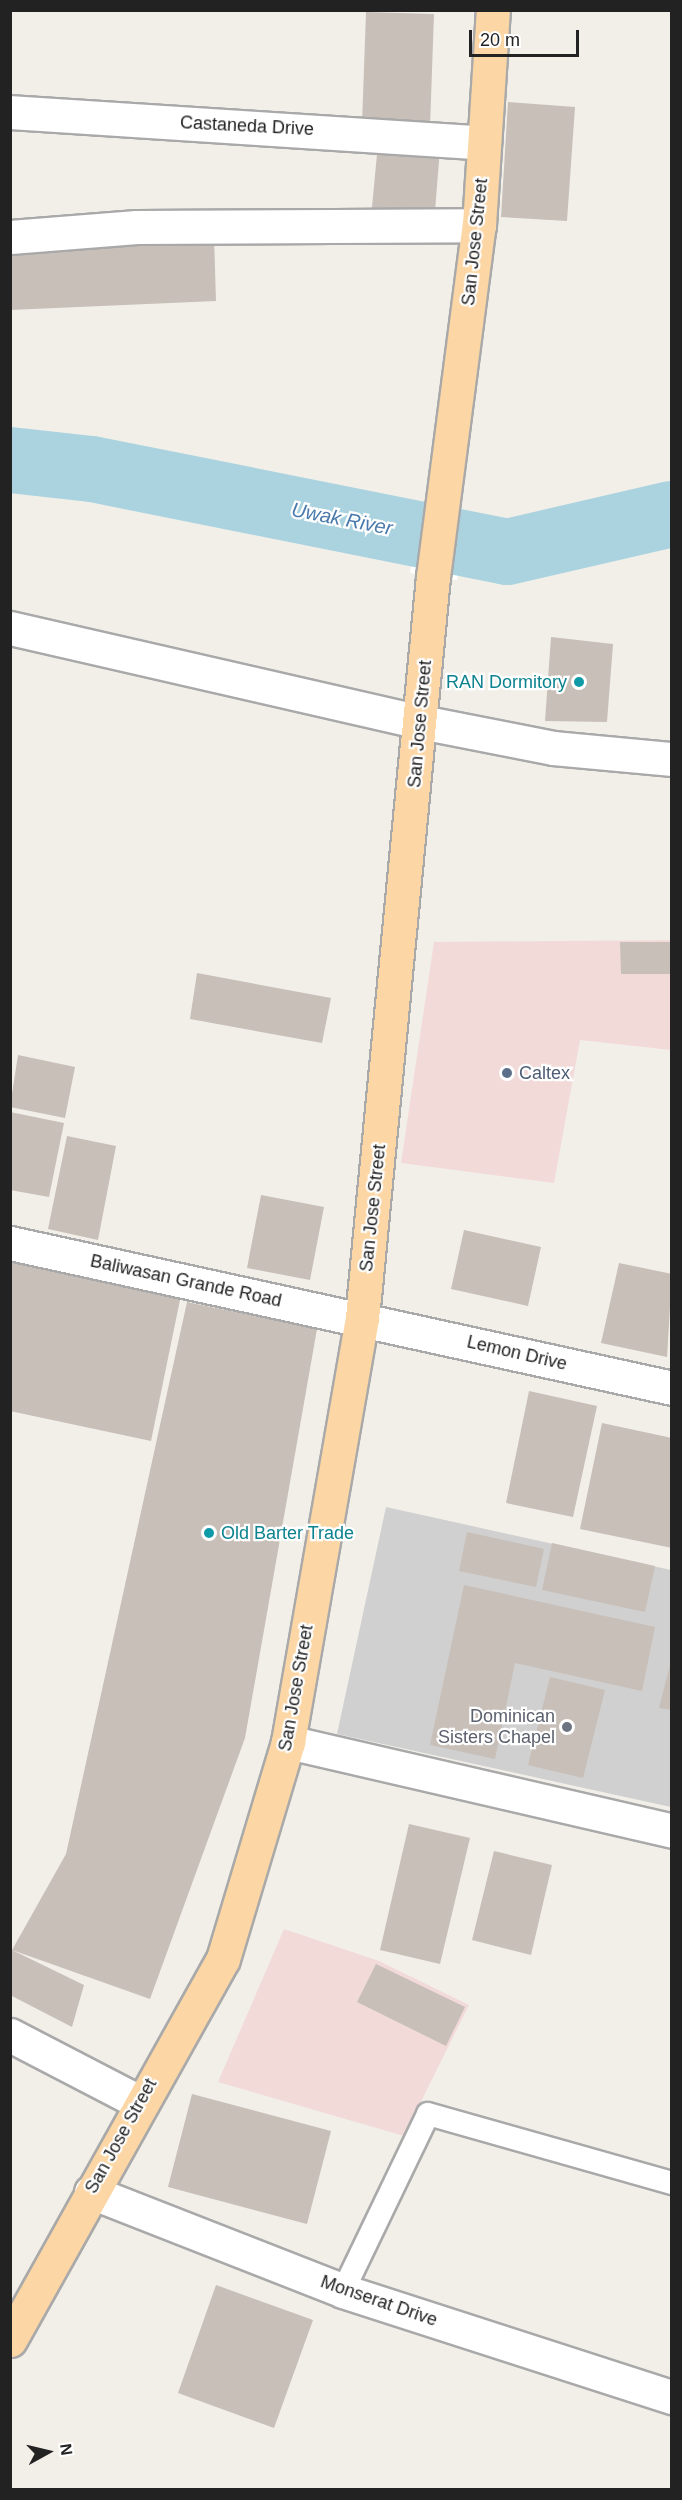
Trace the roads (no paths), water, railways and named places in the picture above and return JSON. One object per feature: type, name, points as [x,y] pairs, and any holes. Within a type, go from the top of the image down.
[{"type":"main road","name":"San Jose Street","points":[[10,2340],[139,2102],[223,1959],[288,1742],[362,1318],[421,722],[433,577],[478,225],[493,10]]},
{"type":"street","name":"Castaneda Drive","points":[[10,112],[484,143]]},
{"type":"street","points":[[10,237],[148,227],[478,225]]},
{"type":"street","points":[[10,628],[421,722],[553,748],[672,759]]},
{"type":"street","name":"Baliwasan Grande Road","points":[[10,1243],[362,1318]]},
{"type":"street","name":"Lemon Drive","points":[[362,1318],[672,1388]]},
{"type":"street","points":[[288,1742],[672,1831]]},
{"type":"street","points":[[10,2035],[139,2102]]},
{"type":"street","name":"Monserat Drive","points":[[91,2192],[343,2291],[672,2397]]},
{"type":"lane","points":[[343,2291],[428,2114],[672,2183]]},
{"type":"waterway","name":"Uwak River","points":[[10,460],[92,469],[507,552],[672,514]]},
{"type":"place","name":"RAN Dormitory","points":[[579,682]]},
{"type":"place","name":"Caltex","points":[[507,1073]]},
{"type":"place","name":"Old Barter Trade","points":[[209,1533]]},
{"type":"place","name":"Dominican Sisters Chapel","points":[[567,1727]]}]
